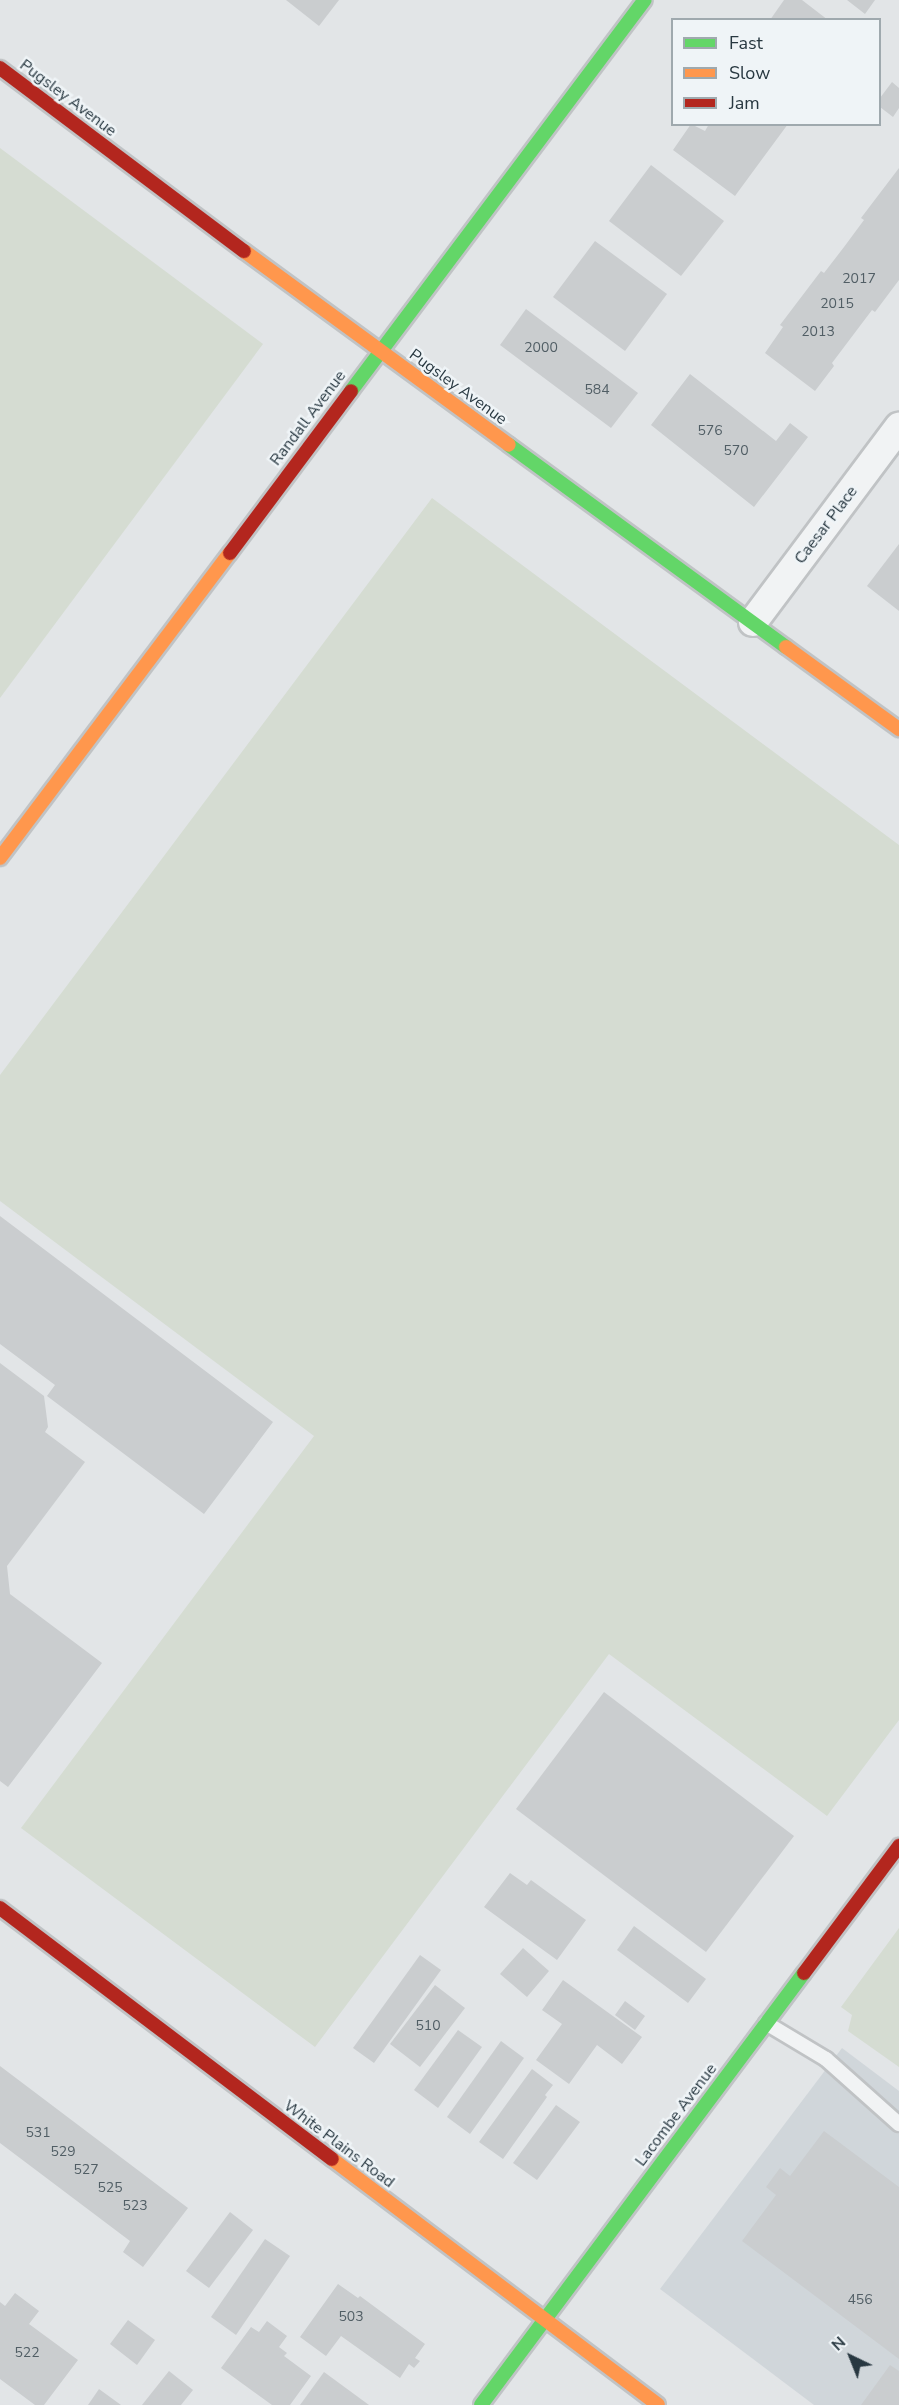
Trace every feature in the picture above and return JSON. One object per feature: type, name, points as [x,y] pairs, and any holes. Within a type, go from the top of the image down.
[{"type":"street","name":"Randall Avenue","points":[[0,858],[645,0]]},
{"type":"street","name":"Pugsley Avenue","points":[[0,68],[380,351],[899,729]]},
{"type":"street","name":"Caesar Place","points":[[753,622],[899,427]]},
{"type":"street","name":"Lacombe Avenue","points":[[481,2405],[899,1846]]},
{"type":"street","name":"White Plains Road","points":[[0,1908],[658,2405]]},
{"type":"lane","points":[[766,2023],[826,2059],[899,2124]]},
{"type":"shaded area","points":[[0,148],[263,344],[0,698]]},
{"type":"shaded area","points":[[432,498],[899,845],[899,1720],[827,1816],[609,1654],[315,2047],[21,1828],[314,1436],[0,1201],[0,1075]]},
{"type":"shaded area","points":[[899,1928],[899,2067],[848,2031],[852,2015],[841,2007]]},
{"type":"shaded area","points":[[842,2048],[899,2091],[899,2405],[814,2405],[660,2289]]},
{"type":"building","points":[[286,0],[339,0],[319,26]]},
{"type":"building","points":[[784,0],[802,0],[825,18],[771,18]]},
{"type":"building","points":[[847,0],[875,0],[865,14]]},
{"type":"building","points":[[892,82],[899,88],[899,108],[893,117],[881,108],[881,97]]},
{"type":"building","points":[[690,126],[705,131],[708,126],[787,126],[735,196],[673,150]]},
{"type":"building","points":[[651,165],[724,221],[681,276],[609,221]]},
{"type":"building","points":[[899,168],[899,280],[875,312],[872,310],[832,363],[834,366],[815,391],[765,353],[783,327],[780,325],[821,271],[824,273],[844,247],[864,220],[861,218]]},
{"type":"building","points":[[595,241],[667,294],[625,351],[553,297]]},
{"type":"building","points":[[526,309],[638,393],[611,428],[500,345]]},
{"type":"building","points":[[690,374],[776,441],[790,423],[808,437],[754,507],[651,425]]},
{"type":"building","points":[[899,544],[899,611],[867,586]]},
{"type":"building","points":[[0,1216],[273,1422],[204,1514],[47,1396],[55,1385],[0,1344]]},
{"type":"building","points":[[0,1363],[44,1396],[48,1427],[45,1432],[85,1462],[7,1566],[10,1594],[102,1663],[8,1787],[0,1781]]},
{"type":"building","points":[[604,1692],[794,1836],[706,1952],[516,1809]]},
{"type":"building","points":[[510,1873],[527,1885],[531,1880],[586,1920],[557,1960],[484,1907]]},
{"type":"building","points":[[634,1926],[706,1979],[688,2003],[617,1950]]},
{"type":"building","points":[[523,1948],[549,1971],[527,1997],[500,1974]]},
{"type":"building","points":[[420,1955],[441,1970],[374,2063],[353,2048]]},
{"type":"building","points":[[563,1980],[642,2037],[622,2064],[597,2045],[569,2084],[536,2060],[562,2024],[542,2010]]},
{"type":"building","points":[[435,1985],[465,2008],[420,2067],[390,2044]]},
{"type":"building","points":[[625,2001],[645,2016],[635,2030],[615,2015]]},
{"type":"building","points":[[458,2030],[482,2047],[438,2108],[414,2090]]},
{"type":"building","points":[[501,2041],[524,2058],[470,2134],[447,2117]]},
{"type":"building","points":[[0,2066],[188,2208],[143,2267],[123,2252],[130,2241],[0,2143]]},
{"type":"building","points":[[532,2069],[553,2085],[503,2159],[479,2142]]},
{"type":"building","points":[[556,2105],[580,2122],[537,2180],[513,2163]]},
{"type":"building","points":[[824,2131],[899,2187],[899,2359],[742,2241],[776,2195],[766,2187],[780,2168],[790,2176]]},
{"type":"building","points":[[230,2212],[253,2230],[209,2288],[186,2271]]},
{"type":"building","points":[[265,2239],[290,2256],[236,2335],[211,2317]]},
{"type":"building","points":[[338,2284],[358,2298],[360,2296],[425,2344],[415,2358],[420,2361],[414,2368],[409,2364],[400,2378],[341,2336],[326,2356],[300,2337]]},
{"type":"building","points":[[15,2293],[39,2311],[29,2324],[78,2360],[44,2405],[35,2405],[0,2379],[0,2302],[5,2306]]},
{"type":"building","points":[[128,2320],[155,2340],[137,2365],[110,2344]]},
{"type":"building","points":[[267,2321],[287,2336],[279,2347],[287,2353],[284,2356],[311,2376],[290,2405],[272,2405],[221,2368],[251,2327],[259,2332]]},
{"type":"building","points":[[890,2365],[899,2371],[899,2405],[861,2405]]},
{"type":"building","points":[[169,2371],[193,2390],[181,2405],[142,2405]]},
{"type":"building","points":[[324,2372],[369,2405],[300,2405]]},
{"type":"building","points":[[99,2389],[121,2405],[88,2405]]},
{"type":"traffic: fast","points":[[351,391],[645,0]]},
{"type":"traffic: fast","points":[[509,445],[786,647]]},
{"type":"traffic: fast","points":[[481,2405],[804,1973]]},
{"type":"traffic: slow","points":[[244,251],[509,445]]},
{"type":"traffic: slow","points":[[0,858],[230,553]]},
{"type":"traffic: slow","points":[[786,647],[899,729]]},
{"type":"traffic: slow","points":[[332,2159],[658,2405]]},
{"type":"traffic: jam","points":[[0,68],[244,251]]},
{"type":"traffic: jam","points":[[230,553],[351,391]]},
{"type":"traffic: jam","points":[[804,1973],[899,1846]]},
{"type":"traffic: jam","points":[[0,1908],[332,2159]]}]
